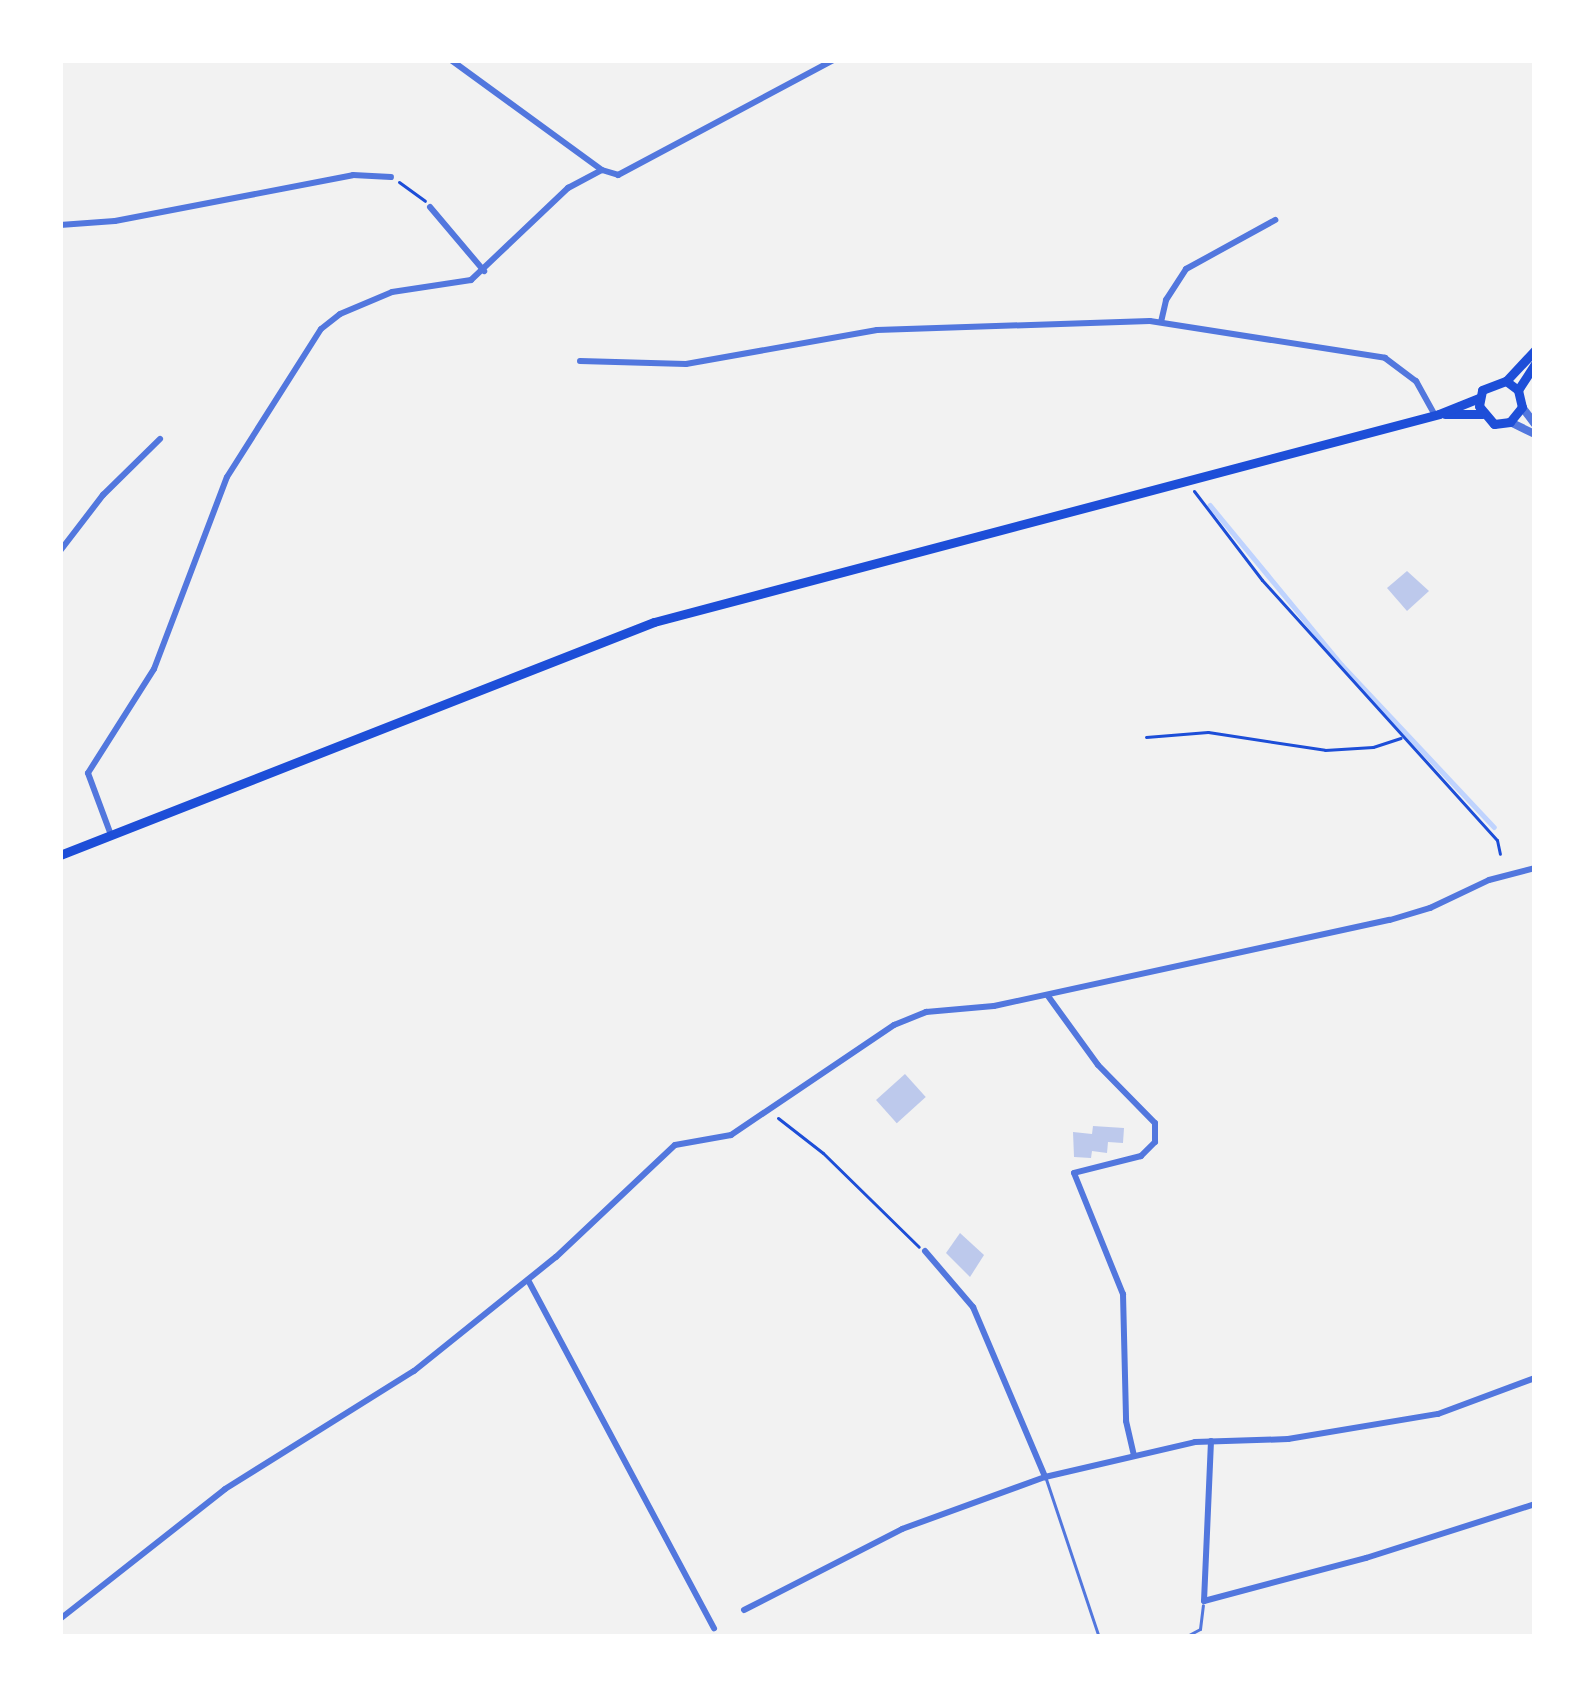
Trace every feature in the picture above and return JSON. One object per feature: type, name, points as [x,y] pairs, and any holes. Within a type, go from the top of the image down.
[{"type":"main road","points":[[60,855],[654,622],[1437,414],[1479,398],[1489,384],[1506,381],[1535,350]]},
{"type":"main road","points":[[1518,390],[1535,364]]},
{"type":"main road","points":[[1437,414],[1481,414],[1494,424],[1510,422],[1522,407],[1518,390],[1506,381]]},
{"type":"main road","points":[[1479,398],[1481,414]]},
{"type":"street","points":[[452,60],[602,170],[624,172],[833,60]]},
{"type":"street","points":[[111,835],[88,772],[154,668],[226,477],[321,328],[370,300],[471,280],[550,202],[602,170]]},
{"type":"street","points":[[60,225],[115,220],[352,176],[391,177]]},
{"type":"street","points":[[430,207],[484,271]]},
{"type":"street","points":[[1161,322],[1166,300],[1186,269],[1275,220]]},
{"type":"street","points":[[580,362],[686,364],[877,330],[1036,320],[1161,322],[1385,358],[1416,380],[1437,414]]},
{"type":"street","points":[[1522,407],[1535,424]]},
{"type":"street","points":[[1510,422],[1535,434]]},
{"type":"street","points":[[60,551],[104,495],[160,440]]},
{"type":"street","points":[[60,1618],[225,1489],[414,1371],[528,1280],[675,1145],[731,1135],[893,1025],[926,1012],[1047,994],[1390,920],[1535,868]]},
{"type":"street","points":[[1047,994],[1098,1064],[1155,1124],[1155,1142],[1142,1156],[1074,1173],[1123,1294],[1126,1421],[1134,1455]]},
{"type":"street","points":[[926,1250],[973,1307],[1045,1477]]},
{"type":"street","points":[[528,1280],[715,1628]]},
{"type":"street","points":[[744,1610],[902,1529],[1045,1477],[1211,1441],[1288,1438],[1421,1418],[1535,1378]]},
{"type":"street","points":[[1211,1441],[1204,1601],[1435,1538],[1535,1504]]},
{"type":"lane","points":[[1045,1477],[1099,1637]]},
{"type":"lane","points":[[1185,1637],[1200,1629],[1204,1601]]},
{"type":"path","points":[[391,177],[430,207]]},
{"type":"path","points":[[1189,479],[1199,501],[1262,580],[1497,840],[1500,854]]},
{"type":"path","points":[[1146,737],[1208,733],[1325,750],[1373,747],[1402,738]]},
{"type":"path","points":[[778,1118],[926,1250]]},
{"type":"building","points":[[1407,571],[1429,591],[1407,611],[1387,588]]},
{"type":"building","points":[[905,1074],[926,1097],[897,1123],[876,1100]]},
{"type":"building","points":[[1093,1126],[1124,1128],[1123,1143],[1108,1142],[1107,1153],[1092,1151],[1091,1158],[1074,1157],[1073,1132],[1092,1134]]},
{"type":"building","points":[[960,1233],[984,1255],[970,1277],[946,1253]]},
{"type":"waterway","points":[[1210,505],[1342,665],[1494,827]]}]
